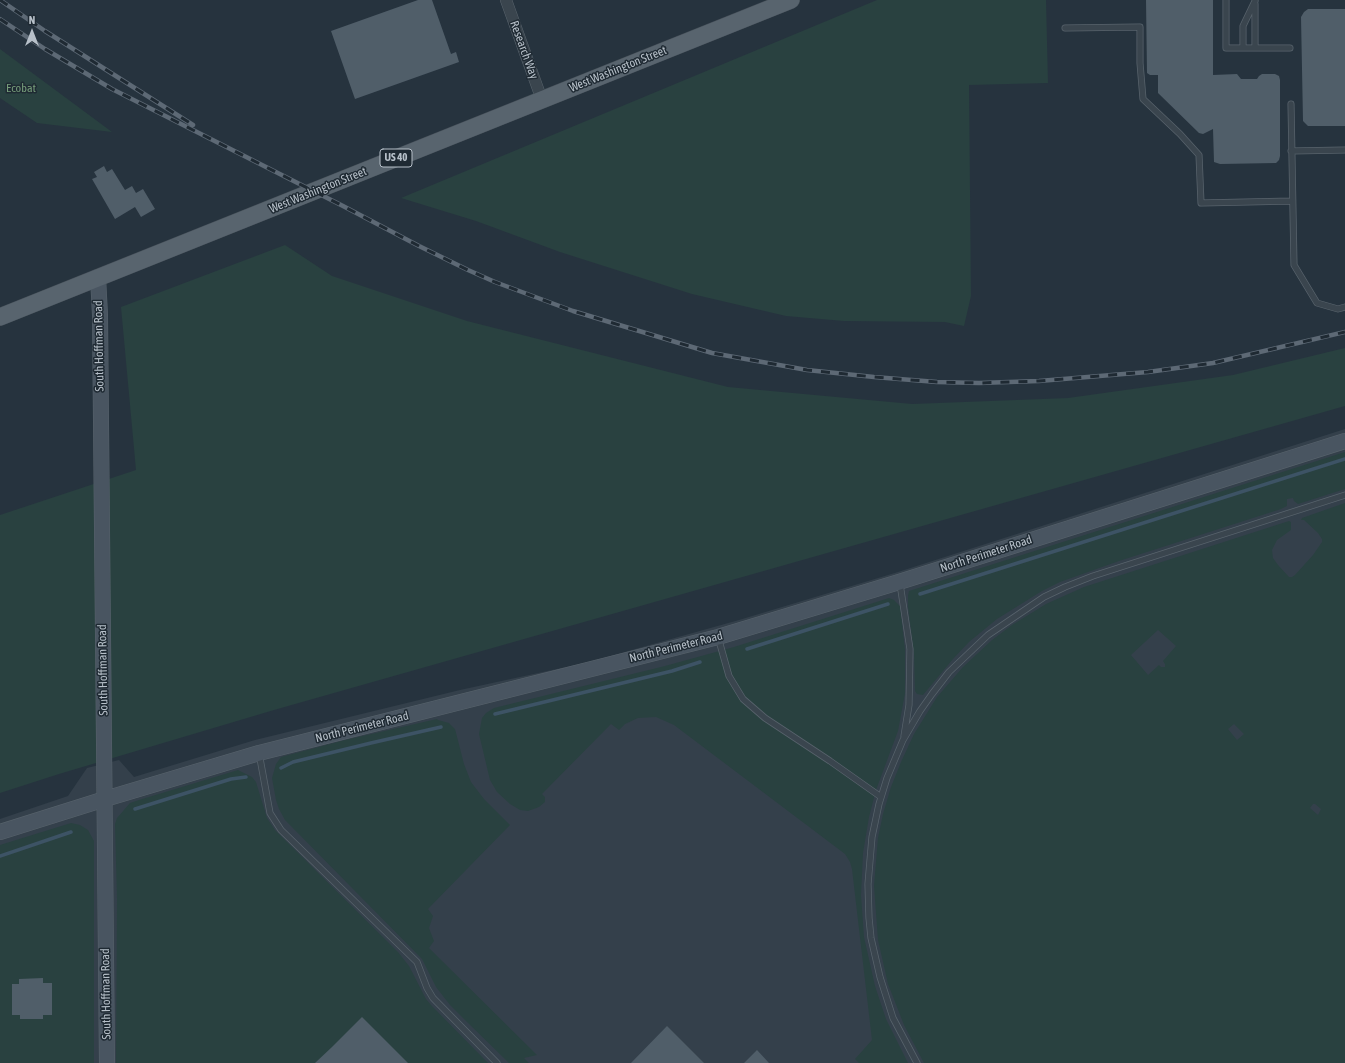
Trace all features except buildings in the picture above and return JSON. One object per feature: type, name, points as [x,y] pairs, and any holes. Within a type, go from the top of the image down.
[{"type":"main road","name":"West Washington Street","points":[[0,317],[791,0]]},
{"type":"street","name":"Research Way","points":[[506,0],[542,100]]},
{"type":"street","name":"South Hoffman Road","points":[[98,277],[100,315],[107,1063]]},
{"type":"street","name":"North Perimeter Road","points":[[0,832],[259,753],[718,637],[899,582],[1345,441]]},
{"type":"lane","points":[[1226,0],[1226,48],[1290,48]]},
{"type":"lane","points":[[1243,48],[1243,26],[1254,1]]},
{"type":"lane","points":[[1254,1],[1255,48]]},
{"type":"lane","points":[[1065,28],[1140,28],[1140,63],[1143,98],[1200,155],[1201,203],[1292,201]]},
{"type":"lane","points":[[1291,104],[1294,265],[1317,303],[1338,309],[1345,307]]},
{"type":"lane","points":[[1291,151],[1345,150]]},
{"type":"lane","points":[[917,1063],[902,1036],[886,998],[876,966],[871,938],[868,905],[869,863],[872,837],[887,778],[904,740],[917,716],[932,694],[958,663],[993,631],[1044,597],[1093,576],[1345,495]]},
{"type":"lane","points":[[899,582],[910,648],[909,705],[904,740]]},
{"type":"lane","points":[[718,637],[729,676],[743,699],[765,718],[881,797]]},
{"type":"lane","points":[[259,753],[270,813],[281,830],[417,962],[427,988],[433,998],[498,1063]]},
{"type":"shaded area","points":[[1345,429],[1345,1063],[0,1063],[0,819],[68,796],[87,768],[119,760],[134,777],[255,740],[460,690],[589,662],[739,620],[898,572]]},
{"type":"green space","points":[[877,0],[1046,0],[1048,83],[969,85],[971,296],[964,326],[945,322],[844,321],[786,316],[692,294],[560,252],[476,221],[401,198]]},
{"type":"green space","name":"Ecobat","points":[[0,49],[112,132],[37,123],[0,98]]},
{"type":"green space","points":[[285,245],[332,276],[467,321],[728,387],[912,404],[1068,398],[1233,375],[1345,348],[1345,406],[274,710],[0,793],[0,515],[136,470],[121,307]]},
{"type":"green space","points":[[1345,452],[1345,489],[1298,504],[1293,498],[1287,499],[1287,506],[1281,509],[1119,561],[1060,582],[1042,591],[997,619],[969,642],[923,695],[917,694],[915,691],[914,654],[908,607],[909,591]]},
{"type":"green space","points":[[1345,503],[1345,1063],[924,1063],[904,1025],[888,984],[878,940],[874,886],[878,838],[891,787],[914,734],[937,697],[963,667],[992,640],[1012,625],[1046,604],[1084,587],[1289,521],[1291,522],[1291,530],[1277,540],[1272,550],[1273,558],[1278,565],[1289,577],[1292,577],[1313,555],[1322,542],[1322,539],[1318,533],[1304,520],[1301,520],[1302,518]],"holes":[[[1158,630],[1176,646],[1163,661],[1165,667],[1161,667],[1159,665],[1148,675],[1131,655]],[[1234,724],[1244,734],[1237,740],[1228,729]],[[1313,804],[1321,809],[1318,815],[1310,808]]]},
{"type":"green space","points":[[889,598],[894,600],[900,606],[905,650],[905,693],[898,731],[876,790],[869,817],[863,853],[861,895],[864,937],[875,986],[886,1019],[908,1063],[859,1063],[855,1059],[872,1040],[852,869],[845,854],[674,725],[656,717],[638,718],[625,724],[619,730],[611,724],[542,794],[545,797],[545,802],[539,807],[528,811],[520,810],[510,804],[497,792],[490,780],[479,734],[482,718],[486,713],[494,708],[665,666],[734,647]]},
{"type":"green space","points":[[437,719],[449,723],[455,729],[464,764],[471,782],[484,799],[510,825],[428,909],[433,916],[429,928],[434,941],[429,948],[537,1055],[524,1058],[529,1063],[509,1063],[450,1005],[436,987],[422,959],[285,820],[276,800],[272,778],[276,764],[281,757],[345,740]]},
{"type":"green space","points":[[238,770],[252,777],[256,782],[267,818],[275,830],[398,952],[409,966],[426,999],[488,1063],[116,1063],[117,899],[115,824],[117,818],[130,803]]},
{"type":"green space","points":[[71,823],[80,825],[88,830],[94,841],[94,1063],[0,1063],[0,845]]},
{"type":"waterway","points":[[920,594],[1345,459]]},
{"type":"waterway","points":[[747,649],[888,604]]},
{"type":"waterway","points":[[495,714],[672,671],[700,662]]},
{"type":"waterway","points":[[281,768],[293,762],[441,727]]},
{"type":"waterway","points":[[135,809],[231,779],[246,777]]},
{"type":"waterway","points":[[0,856],[71,832]]},
{"type":"railway","points":[[0,0],[45,31],[193,125]]},
{"type":"railway","points":[[0,19],[45,49],[112,89],[468,270],[495,282],[573,311],[712,353],[807,370],[937,382],[979,383],[1039,381],[1148,372],[1213,363],[1345,332]]}]
